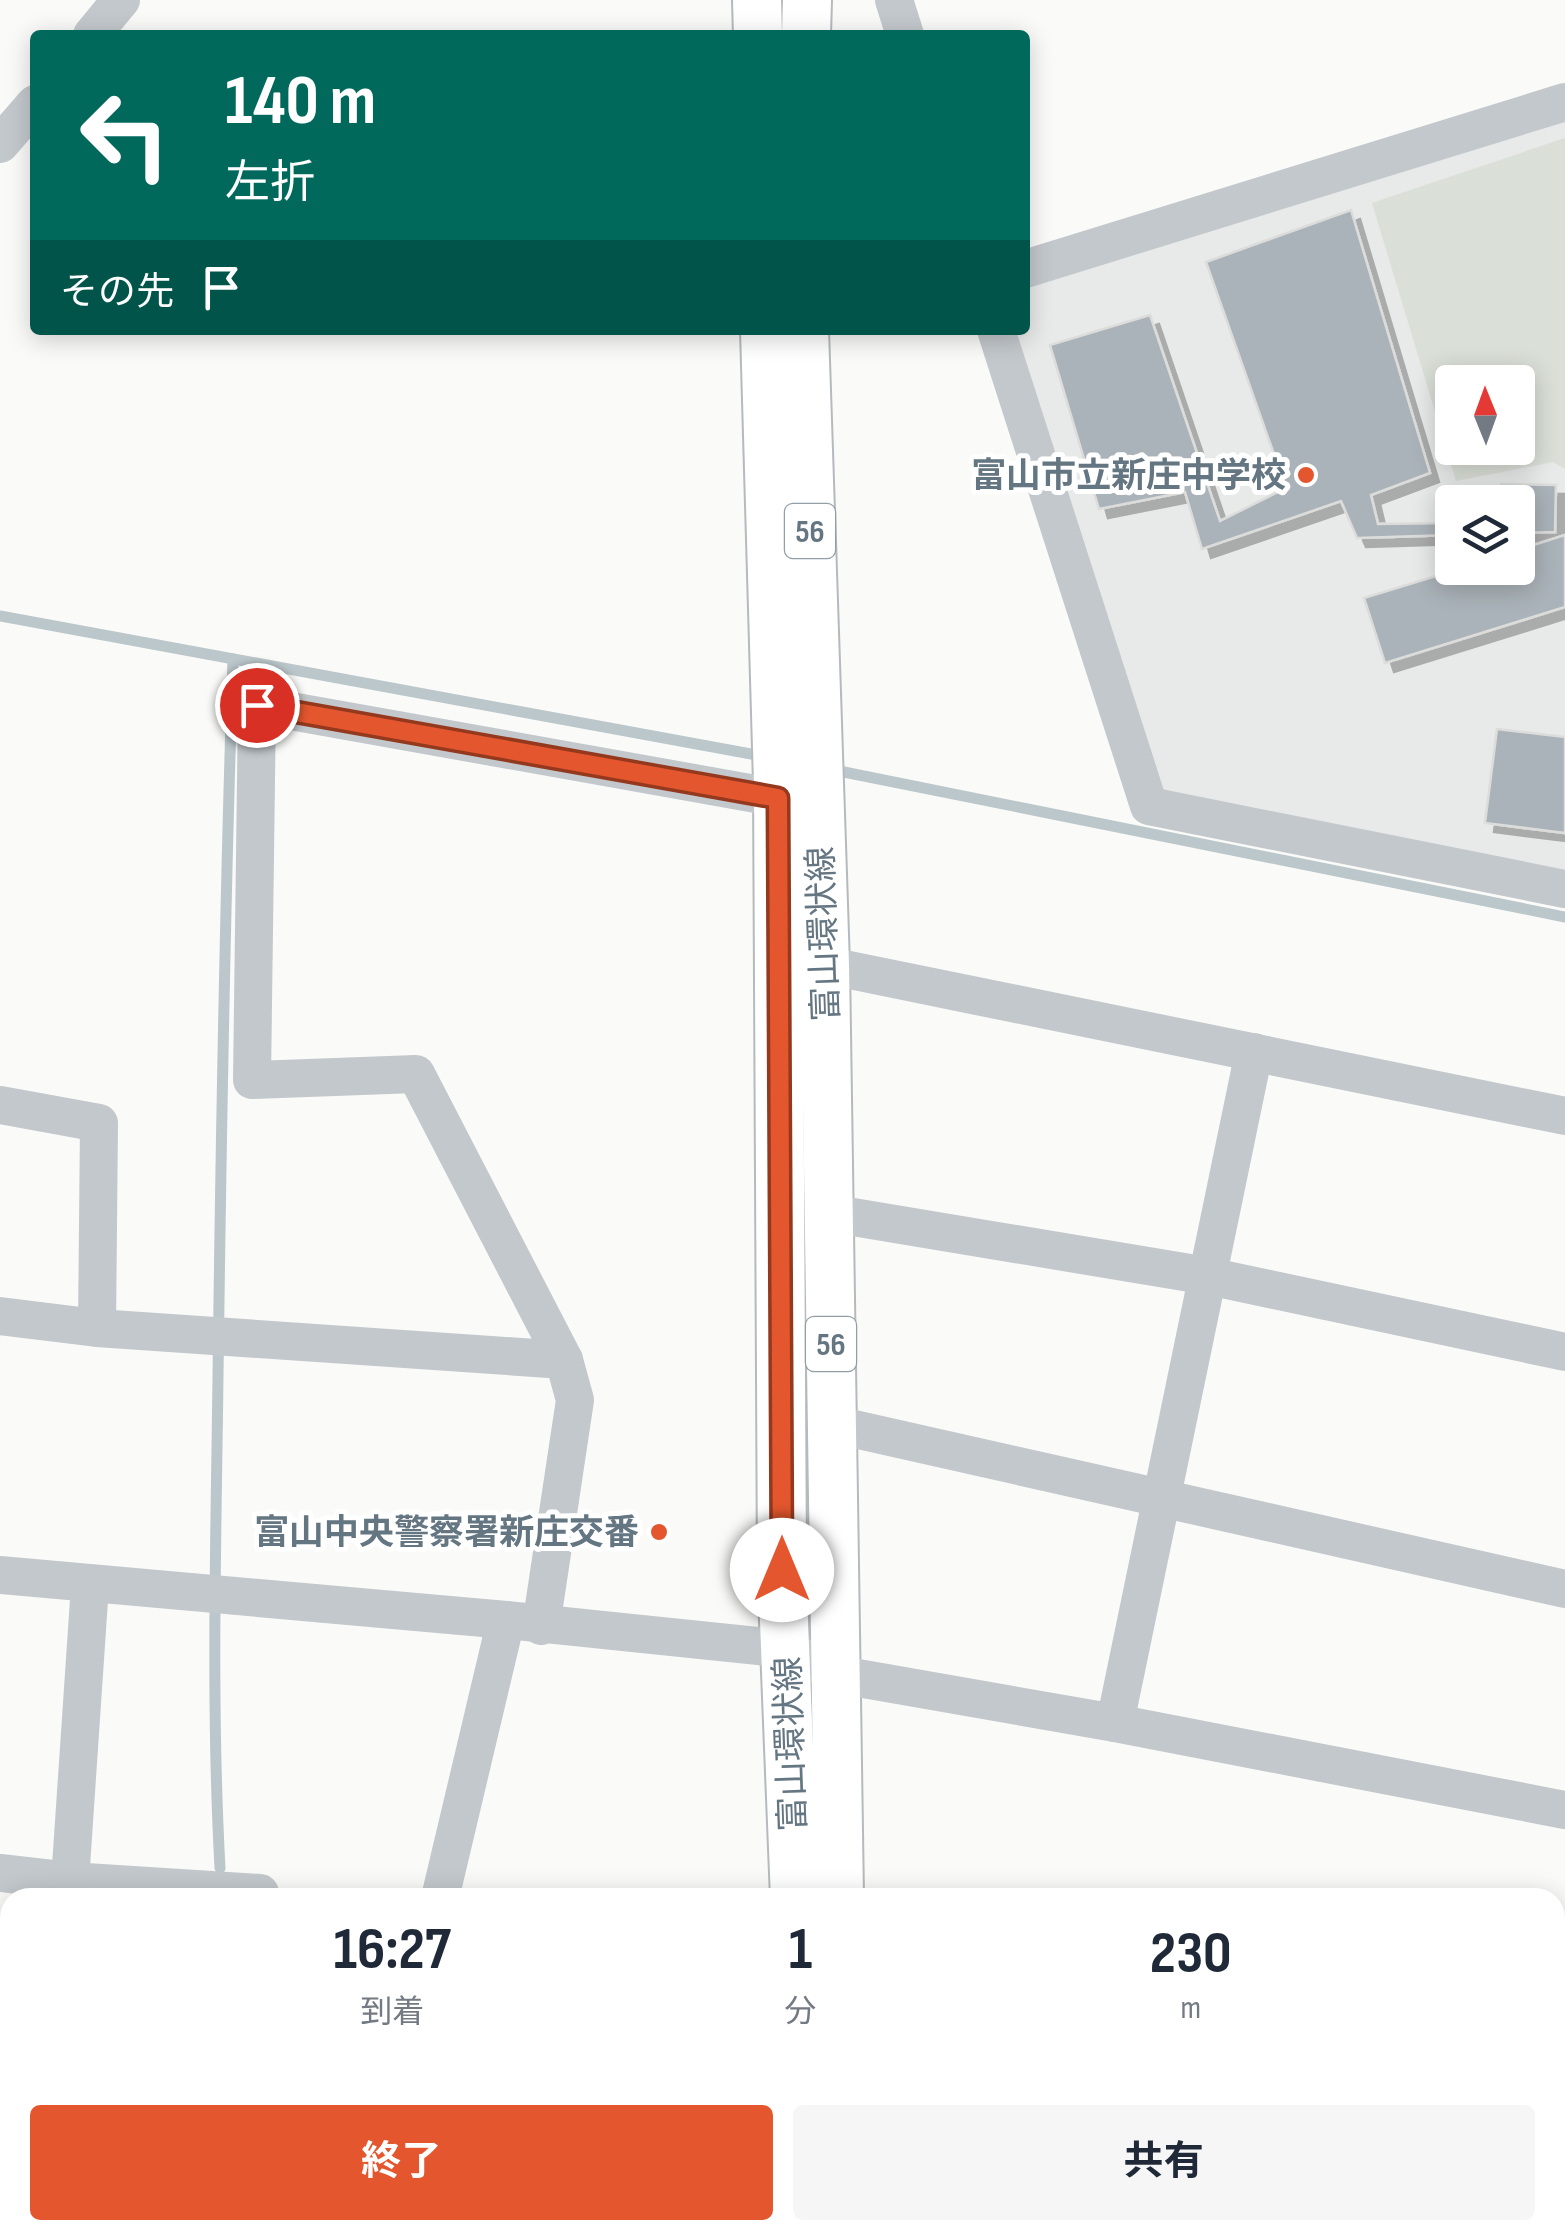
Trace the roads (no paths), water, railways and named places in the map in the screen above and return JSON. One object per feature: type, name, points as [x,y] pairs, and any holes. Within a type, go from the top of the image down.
[{"type":"main road","points":[[757,0],[758,30]]},
{"type":"main road","points":[[806,30],[807,0]]},
{"type":"main road","name":"富山環状線","points":[[765,335],[797,730]]},
{"type":"main road","name":"富山環状線","points":[[795,1888],[782,1570],[791,790],[797,730],[804,335]]},
{"type":"main road","name":"富山環状線","points":[[791,790],[825,964],[839,1888]]},
{"type":"street","points":[[96,30],[121,0]]},
{"type":"street","points":[[894,0],[903,30]]},
{"type":"street","points":[[1030,267],[1565,102]]},
{"type":"street","points":[[0,144],[24,110]]},
{"type":"street","points":[[998,335],[1149,806],[1565,890]]},
{"type":"street","points":[[443,1888],[524,1623],[575,1400],[564,1360],[416,1074],[252,1080],[257,705],[791,790]]},
{"type":"street","points":[[825,964],[1565,1116]]},
{"type":"street","points":[[1115,1722],[1254,1052]]},
{"type":"street","points":[[0,1104],[99,1123],[97,1328]]},
{"type":"street","points":[[829,1213],[1208,1276],[1565,1352]]},
{"type":"street","points":[[0,1316],[97,1328],[564,1360]]},
{"type":"street","points":[[832,1424],[1565,1589]]},
{"type":"street","points":[[0,1576],[787,1649],[835,1674],[1115,1722],[1565,1810]]},
{"type":"street","points":[[72,1888],[90,1584]]},
{"type":"street","points":[[0,1873],[68,1888]]},
{"type":"waterway","points":[[0,616],[767,757]]},
{"type":"waterway","points":[[220,1868],[215,1561],[233,659]]},
{"type":"waterway","points":[[829,769],[1565,917]]},
{"type":"place","name":"富山市立新庄中学校","points":[[1306,475]]},
{"type":"place","name":"富山中央警察署新庄交番","points":[[659,1532]]}]
